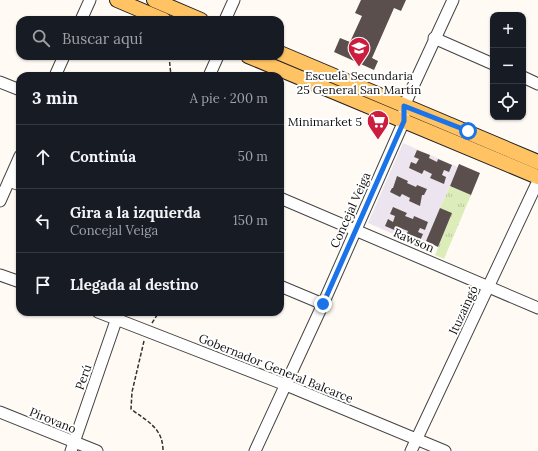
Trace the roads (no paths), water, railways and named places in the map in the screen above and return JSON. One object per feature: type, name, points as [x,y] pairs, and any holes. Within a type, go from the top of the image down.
[{"type":"main road","points":[[117,0],[155,16]]},
{"type":"main road","points":[[154,0],[192,16]]},
{"type":"main road","points":[[284,55],[404,106],[468,131],[538,162]]},
{"type":"main road","points":[[258,60],[538,177]]},
{"type":"street","points":[[83,16],[90,0]]},
{"type":"street","points":[[227,16],[234,0]]},
{"type":"street","name":"Concejal Veiga","points":[[255,451],[323,304],[404,121],[404,106],[452,0]]},
{"type":"street","points":[[434,38],[490,63]]},
{"type":"street","points":[[57,72],[62,60]]},
{"type":"street","points":[[211,72],[216,60]]},
{"type":"street","points":[[526,78],[538,84]]},
{"type":"street","points":[[0,82],[16,88]]},
{"type":"street","points":[[0,201],[16,165]]},
{"type":"street","points":[[9,181],[16,184]]},
{"type":"street","name":"Ituzaingó","points":[[411,451],[538,181]]},
{"type":"street","name":"Rawson","points":[[284,200],[538,308]]},
{"type":"street","points":[[0,275],[16,281]]},
{"type":"street","points":[[284,288],[323,304]]},
{"type":"street","name":"Gobernador General Balcarce","points":[[118,316],[147,331],[286,385],[444,451]]},
{"type":"street","name":"Perú","points":[[73,447],[118,316]]},
{"type":"street","name":"Pirovano","points":[[0,412],[73,447],[97,451]]},
{"type":"place","name":"Escuela Secundaria 25 General San Martín","points":[[359,68]]},
{"type":"place","name":"Minimarket 5","points":[[378,140]]}]
